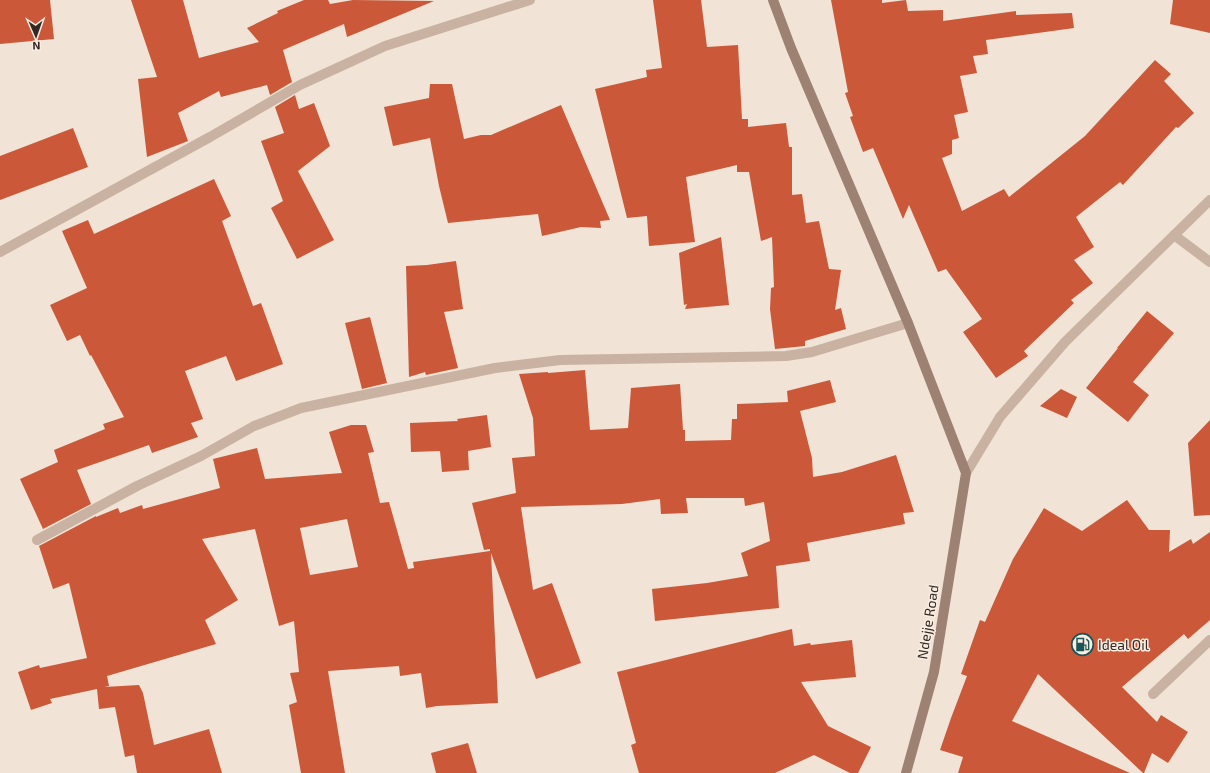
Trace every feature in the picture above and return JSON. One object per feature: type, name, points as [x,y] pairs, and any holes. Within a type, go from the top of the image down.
[{"type":"street","points":[[0,252],[210,137],[300,85],[385,46],[530,0]]},
{"type":"street","points":[[773,0],[794,55],[908,323],[966,474]]},
{"type":"street","points":[[966,474],[1000,418],[1065,342],[1210,200]]},
{"type":"street","points":[[1174,235],[1210,262]]},
{"type":"street","points":[[37,540],[136,486],[201,456],[254,426],[301,408],[495,368],[538,362],[560,360],[786,356],[812,352],[908,323]]},
{"type":"street","name":"Ndejje Road","points":[[906,773],[934,672],[966,474]]},
{"type":"street","points":[[1153,694],[1210,640]]},
{"type":"building","points":[[0,0],[50,0],[54,39],[0,44]]},
{"type":"building","points":[[131,0],[183,0],[199,58],[259,42],[247,28],[278,13],[277,11],[304,0],[328,0],[330,4],[353,0],[434,1],[347,37],[344,24],[283,50],[292,82],[270,95],[267,85],[221,97],[219,91],[178,113],[188,141],[147,157],[138,79],[157,77]]},
{"type":"building","points":[[653,0],[701,0],[707,47],[738,45],[742,119],[748,119],[748,127],[786,123],[789,147],[792,147],[792,195],[802,194],[806,223],[819,221],[829,269],[841,270],[835,310],[841,308],[846,329],[805,341],[805,346],[775,349],[770,309],[771,288],[774,287],[772,237],[761,241],[749,172],[737,172],[737,165],[686,177],[695,242],[649,246],[647,216],[627,218],[595,89],[647,77],[646,70],[662,68]]},
{"type":"building","points":[[831,0],[882,0],[882,3],[906,0],[908,11],[943,10],[943,21],[1016,11],[1016,15],[1072,13],[1074,28],[986,40],[988,54],[973,56],[977,73],[960,76],[968,112],[954,115],[959,138],[952,140],[952,154],[942,158],[962,211],[1004,189],[1009,197],[1085,136],[1155,60],[1171,74],[1164,81],[1194,113],[1178,128],[1176,127],[1123,185],[1120,182],[1076,217],[1094,247],[1074,260],[1093,283],[1071,300],[1074,303],[1024,351],[1028,356],[996,378],[963,332],[982,319],[946,269],[938,272],[909,205],[903,219],[873,148],[863,152],[850,117],[853,116],[845,93],[848,92]]},
{"type":"building","points":[[1173,0],[1210,0],[1210,33],[1170,24]]},
{"type":"building","points":[[430,84],[452,84],[464,139],[481,135],[491,135],[561,105],[610,220],[600,221],[601,228],[581,227],[542,236],[538,214],[448,223],[430,138],[393,146],[384,107],[429,98]]},
{"type":"building","points":[[295,95],[299,109],[314,103],[330,146],[298,171],[334,240],[297,259],[271,208],[283,201],[261,141],[284,133],[275,107]]},
{"type":"building","points":[[73,128],[88,167],[0,200],[0,156]]},
{"type":"building","points":[[214,179],[231,216],[222,221],[253,306],[261,303],[283,364],[236,381],[226,356],[185,371],[203,419],[191,423],[198,437],[152,453],[149,445],[77,470],[91,504],[43,529],[20,479],[58,462],[54,450],[105,429],[103,424],[124,417],[80,335],[67,341],[50,305],[87,288],[62,231],[88,220],[94,234]]},
{"type":"building","points":[[721,237],[729,305],[685,309],[687,304],[684,305],[679,253]]},
{"type":"building","points":[[456,261],[463,309],[444,312],[458,368],[426,375],[425,372],[409,377],[406,266]]},
{"type":"building","points":[[1147,311],[1174,333],[1133,382],[1149,395],[1128,422],[1086,388]]},
{"type":"building","points":[[370,317],[387,383],[362,389],[345,323]]},
{"type":"building","points":[[585,370],[590,430],[628,428],[631,388],[680,384],[685,441],[731,440],[732,419],[737,419],[737,404],[788,402],[787,391],[830,380],[836,402],[800,411],[812,458],[813,477],[842,472],[896,455],[914,512],[903,513],[905,524],[807,543],[810,561],[776,566],[779,608],[655,621],[652,589],[707,583],[748,576],[741,553],[770,541],[764,502],[745,506],[744,498],[686,498],[688,513],[661,514],[660,499],[622,504],[521,507],[533,590],[552,583],[581,663],[536,679],[491,553],[498,703],[437,706],[426,708],[421,673],[400,676],[399,666],[328,671],[345,773],[301,773],[289,705],[297,702],[290,673],[299,672],[294,621],[279,626],[255,529],[202,539],[238,600],[205,620],[216,644],[107,676],[109,686],[104,687],[139,685],[143,693],[154,745],[209,729],[222,773],[137,773],[134,755],[125,757],[115,707],[99,709],[97,689],[50,699],[52,703],[31,710],[18,672],[39,665],[40,668],[87,658],[69,583],[53,589],[39,546],[96,516],[118,508],[120,513],[142,505],[143,509],[220,488],[213,459],[257,448],[265,479],[342,473],[329,432],[351,425],[366,425],[374,452],[368,453],[380,503],[389,502],[408,569],[414,568],[413,562],[490,551],[490,549],[484,550],[472,503],[516,493],[512,458],[535,456],[533,418],[519,374]],"holes":[[[347,519],[358,567],[310,575],[300,528]]]},
{"type":"building","points":[[1061,389],[1077,397],[1067,418],[1040,406]]},
{"type":"building","points":[[487,415],[491,447],[468,451],[469,470],[442,472],[440,451],[411,452],[410,423],[458,421],[457,419]]},
{"type":"building","points":[[1210,420],[1210,515],[1194,516],[1188,443]]},
{"type":"building","points":[[1127,500],[1149,530],[1170,530],[1169,552],[1191,539],[1193,544],[1210,532],[1210,620],[1188,639],[1184,634],[1122,687],[1157,722],[1161,715],[1188,732],[1168,763],[1152,753],[1143,773],[1038,674],[1012,721],[1130,773],[958,773],[963,757],[940,750],[967,676],[961,674],[980,620],[985,622],[1013,559],[1044,508],[1082,531]]},
{"type":"building","points":[[792,629],[794,646],[810,643],[811,645],[852,640],[856,677],[801,682],[828,726],[871,747],[858,773],[850,773],[814,755],[775,773],[639,773],[631,745],[636,743],[617,672]]},
{"type":"building","points":[[468,743],[477,773],[436,773],[431,753]]},
{"type":"place","name":"Ideal Oil","points":[[1083,645]]}]
